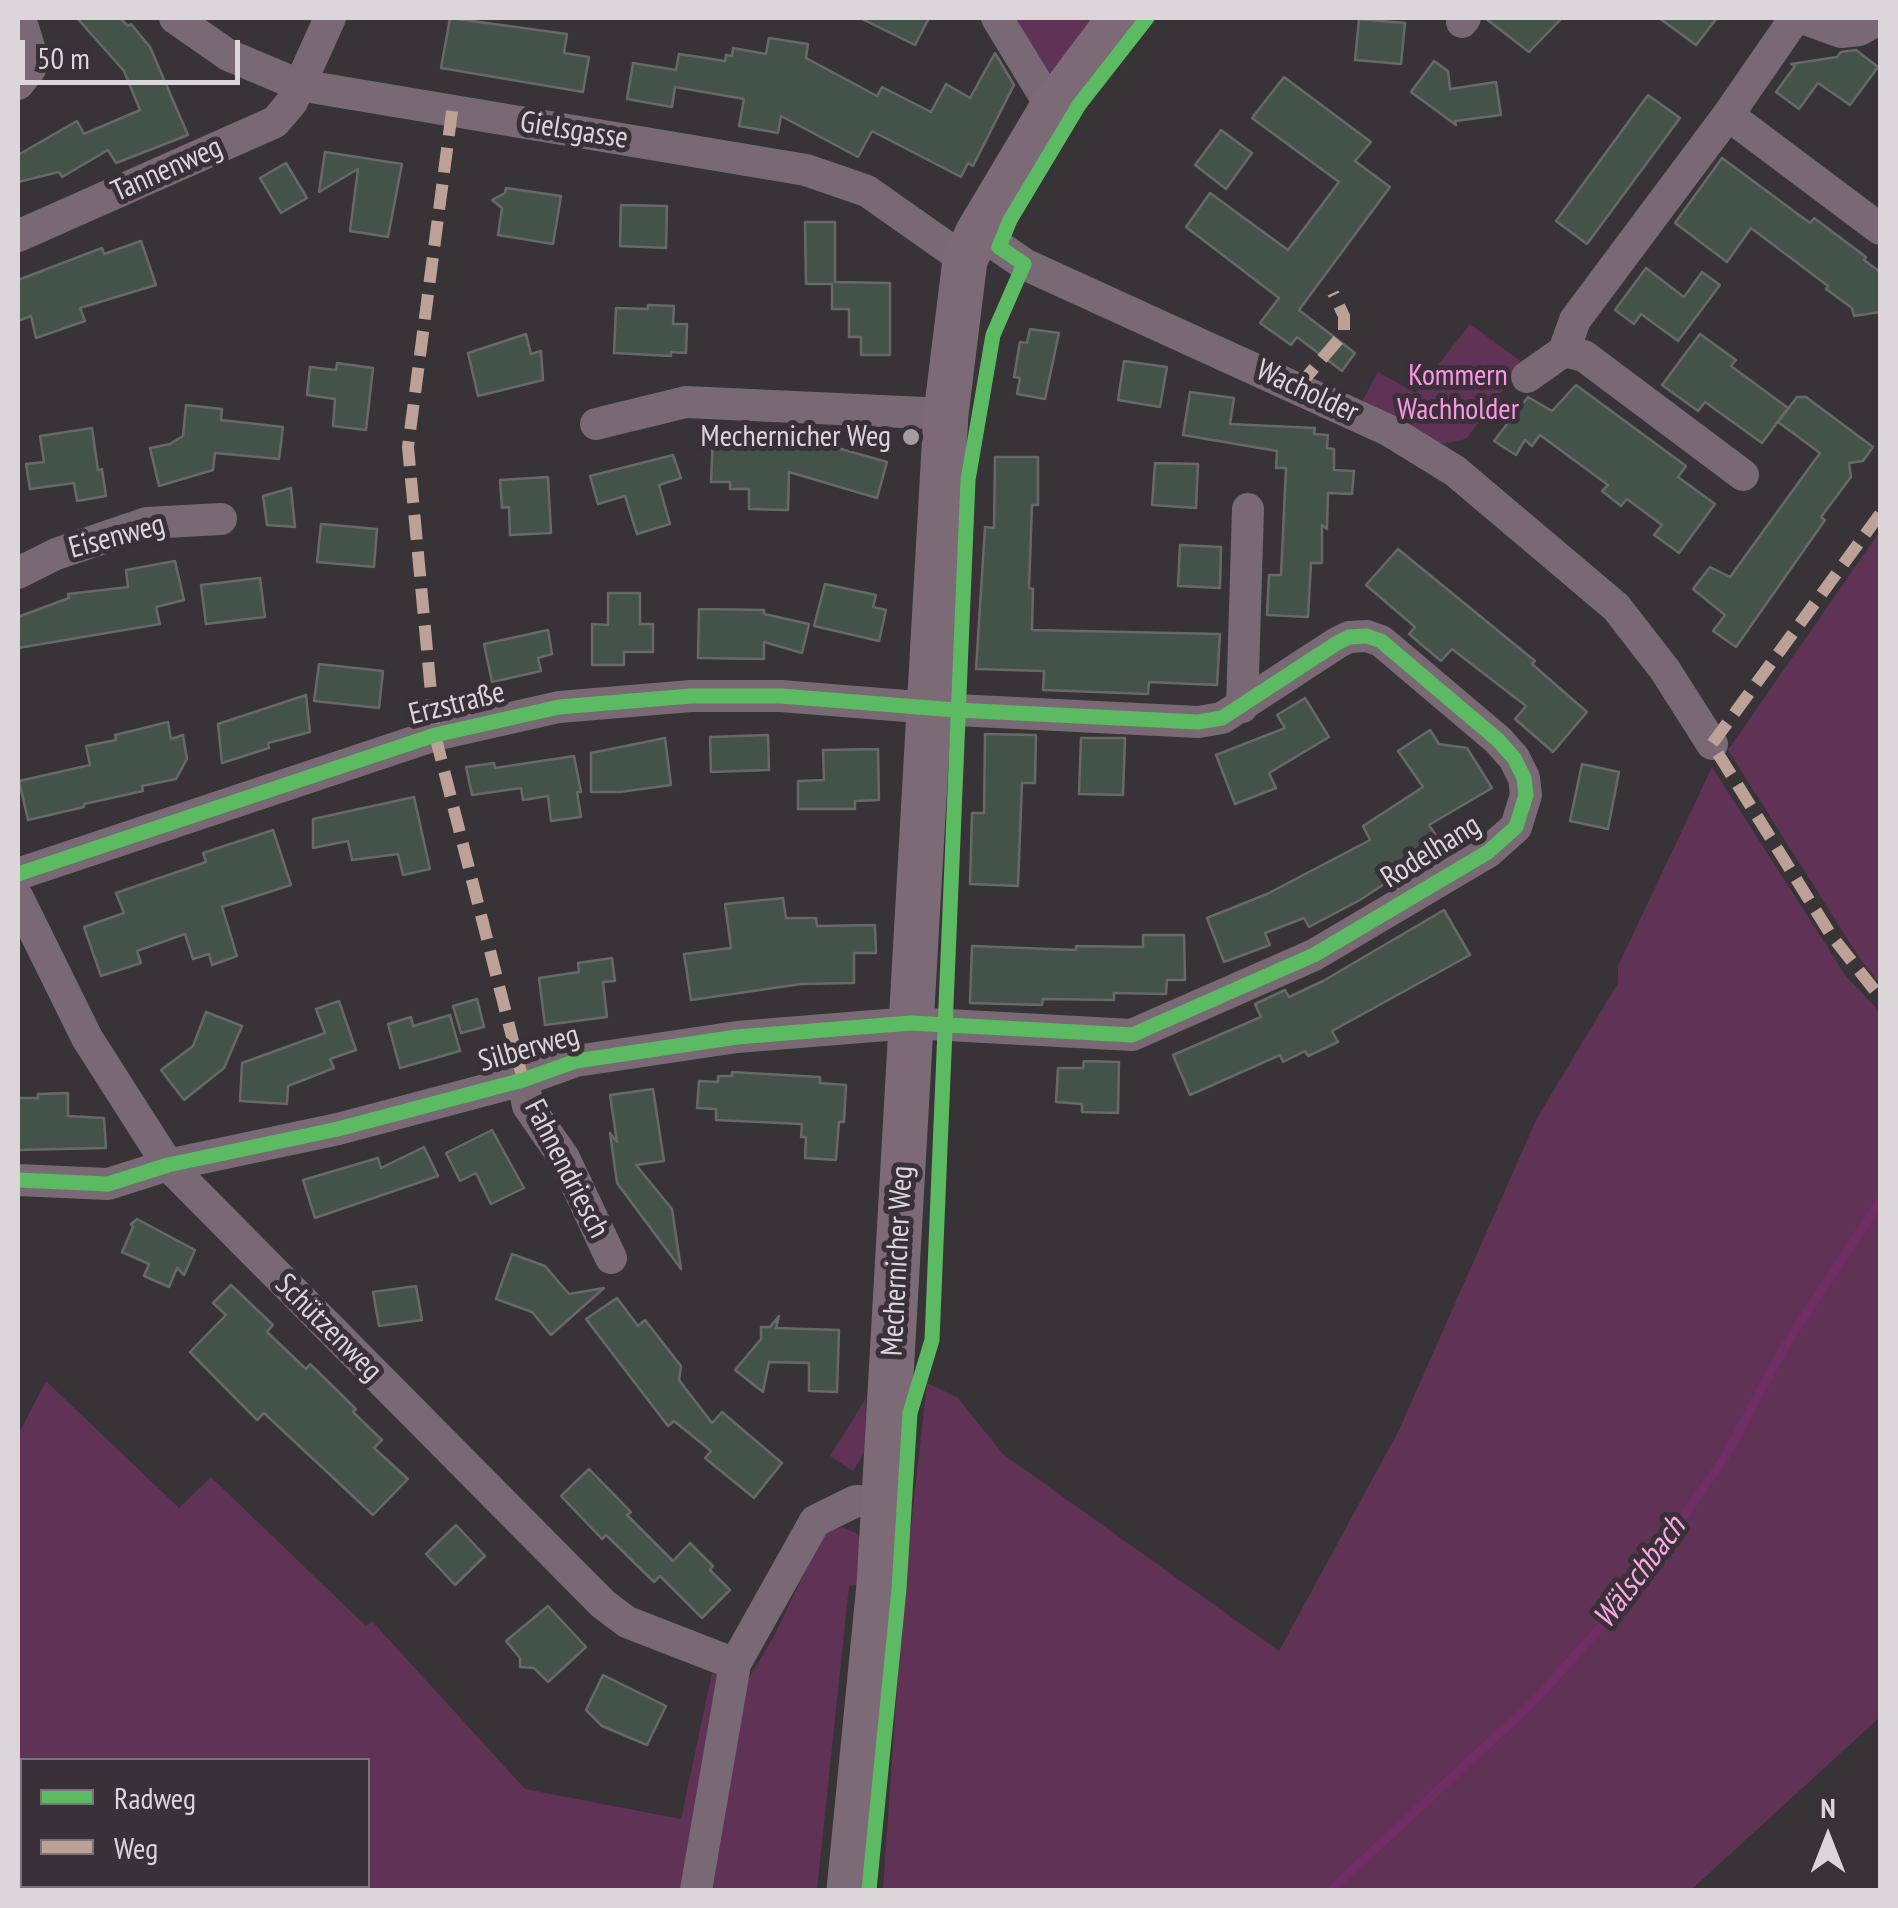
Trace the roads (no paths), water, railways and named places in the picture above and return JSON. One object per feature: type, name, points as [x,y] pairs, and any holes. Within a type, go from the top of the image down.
[{"type":"street","points":[[18,84],[30,69],[30,48],[20,18]]},
{"type":"street","name":"Gielsgasse","points":[[175,18],[228,55],[299,86],[806,170],[866,191],[972,246]]},
{"type":"street","name":"Tannenweg","points":[[18,236],[275,122],[292,102],[330,18]]},
{"type":"street","points":[[997,18],[1052,108]]},
{"type":"street","name":"Mechernicher Weg","points":[[849,1890],[884,1502],[946,414],[972,246],[1052,108],[1120,18]]},
{"type":"street","points":[[1527,378],[1564,350],[1575,320],[1799,18],[1841,32],[1858,30],[1880,18]]},
{"type":"street","points":[[1728,115],[1880,229]]},
{"type":"street","name":"Wacholder","points":[[972,246],[1024,264],[1375,424],[1455,471],[1616,607],[1665,670],[1712,744]]},
{"type":"street","points":[[1564,350],[1584,356],[1743,475]]},
{"type":"street","points":[[596,424],[686,402],[946,414]]},
{"type":"street","points":[[1242,707],[1248,509]]},
{"type":"street","name":"Eisenweg","points":[[18,573],[56,554],[147,523],[222,519]]},
{"type":"street","name":"Rodelhang","points":[[911,1023],[1132,1035],[1314,955],[1488,852],[1516,826],[1522,812],[1524,778],[1514,758],[1498,740],[1381,641],[1367,636],[1349,637],[1222,718],[1198,722],[929,708]]},
{"type":"street","name":"Erzstraße","points":[[18,874],[435,734],[559,707],[691,696],[781,696],[929,708]]},
{"type":"street","name":"Schützenweg","points":[[18,898],[87,1038],[168,1165],[603,1604],[626,1622],[734,1664]]},
{"type":"street","name":"Silberweg","points":[[18,1180],[108,1184],[168,1165],[338,1129],[523,1080],[576,1061],[737,1037],[911,1023]]},
{"type":"street","name":"Fahnendriesch","points":[[523,1080],[528,1106],[564,1158],[611,1258]]},
{"type":"street","points":[[696,1890],[734,1664],[816,1520],[856,1501],[884,1502]]},
{"type":"waterway","name":"Wälschbach","points":[[1331,1890],[1535,1700],[1628,1597],[1725,1457],[1782,1351],[1880,1201]]},
{"type":"place","name":"Mechernicher Weg","points":[[911,437]]},
{"type":"park label","name":"Kommern Wachholder","points":[[1458,393]]}]
